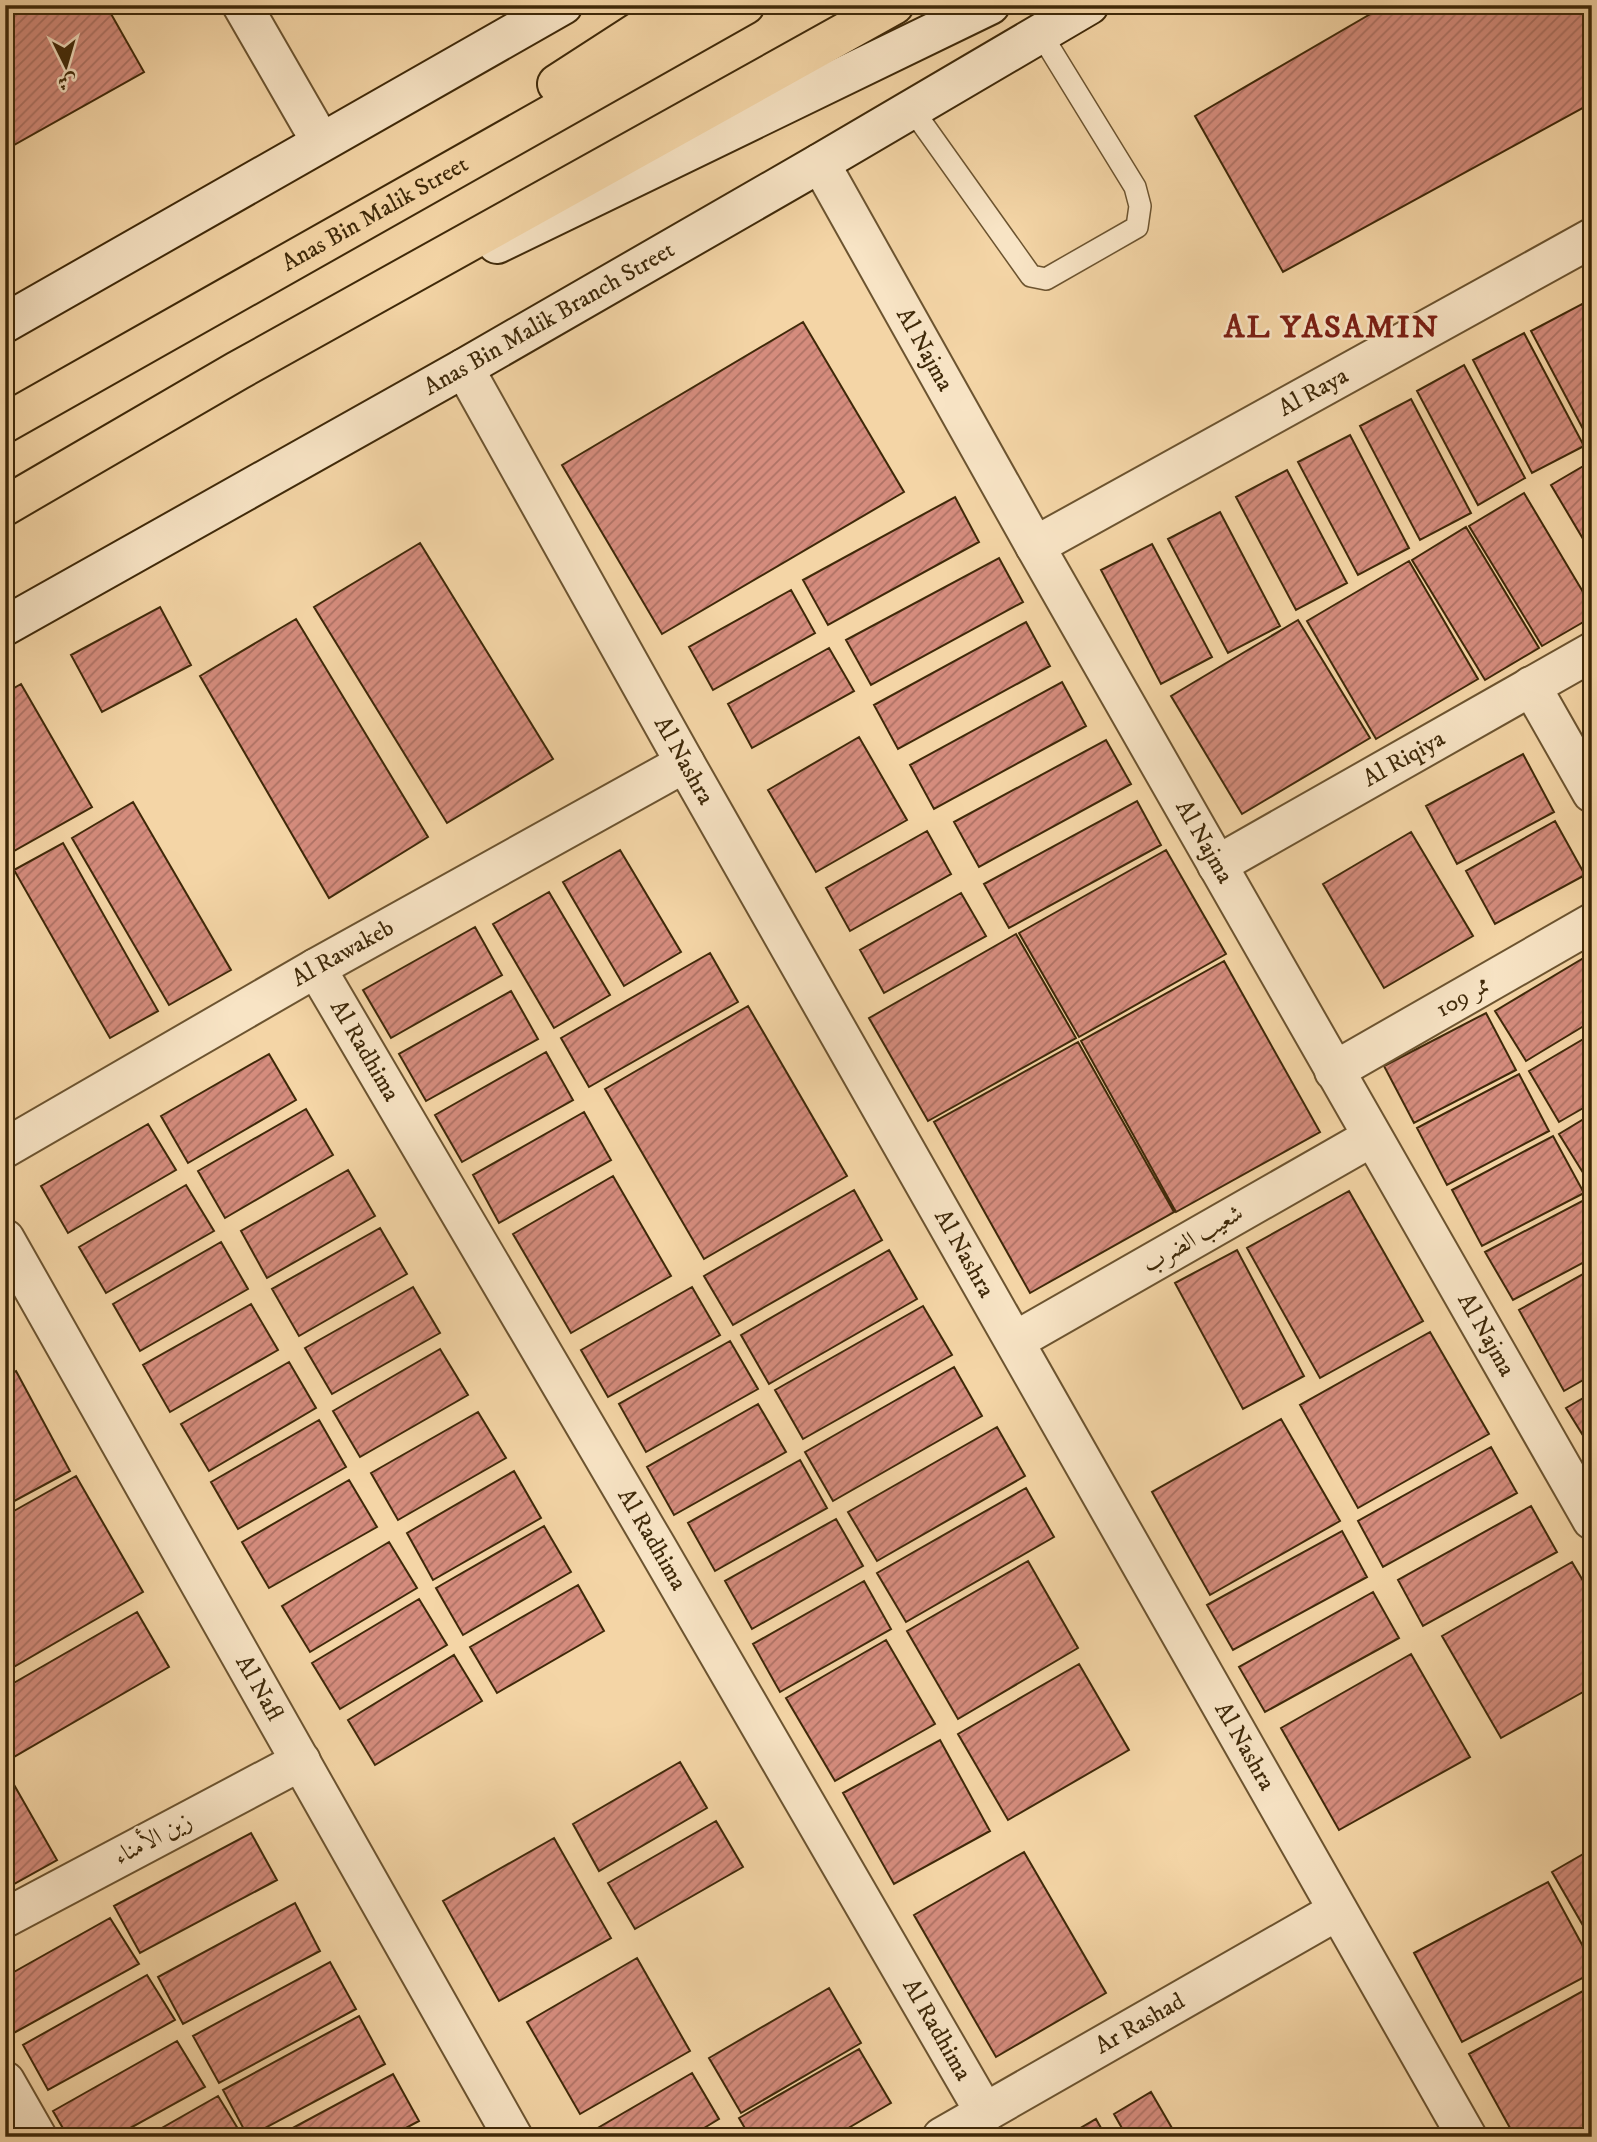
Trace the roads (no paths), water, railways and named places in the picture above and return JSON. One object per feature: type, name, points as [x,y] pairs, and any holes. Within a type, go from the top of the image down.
[{"type":"main road","points":[[226,298],[679,5]]},
{"type":"main road","name":"Anas Bin Malik Street","points":[[5,423],[745,5]]},
{"type":"main road","points":[[5,506],[237,371],[894,5]]},
{"type":"street","points":[[242,5],[321,142]]},
{"type":"street","points":[[5,323],[563,5]]},
{"type":"street","points":[[237,371],[990,5]]},
{"type":"street","name":"Anas Bin Malik Branch Street","points":[[5,626],[464,369],[1089,5]]},
{"type":"street","name":"Al Najma","points":[[820,163],[1035,547],[1592,1520]]},
{"type":"street","name":"Al Raya","points":[[1035,547],[1592,238]]},
{"type":"street","name":"Al Nashra","points":[[464,369],[685,763],[1467,2137]]},
{"type":"street","name":"Al Riqiya","points":[[1217,865],[1592,652]]},
{"type":"street","points":[[1531,686],[1592,793]]},
{"type":"street","name":"Al Rawakeb","points":[[5,1148],[316,968],[685,763]]},
{"type":"street","name":"ممر 109","points":[[1335,1071],[1592,923]]},
{"type":"street","name":"Al Radhima","points":[[316,968],[985,2113]]},
{"type":"street","name":"شعيب الضرب","points":[[1014,1341],[1372,1137]]},
{"type":"street","name":"Al Nafl","points":[[5,1239],[513,2137]]},
{"type":"street","name":"زين الأمناء","points":[[5,1918],[301,1761]]},
{"type":"street","name":"Ar Rashad","points":[[942,2137],[1337,1911]]},
{"type":"street","points":[[5,2081],[37,2137]]},
{"type":"lane","points":[[912,109],[1031,276],[1046,279],[1070,267],[1137,227],[1140,206],[1135,187],[1041,34]]},
{"type":"district","name":"AL YASAMIN","points":[[1332,328]]}]
